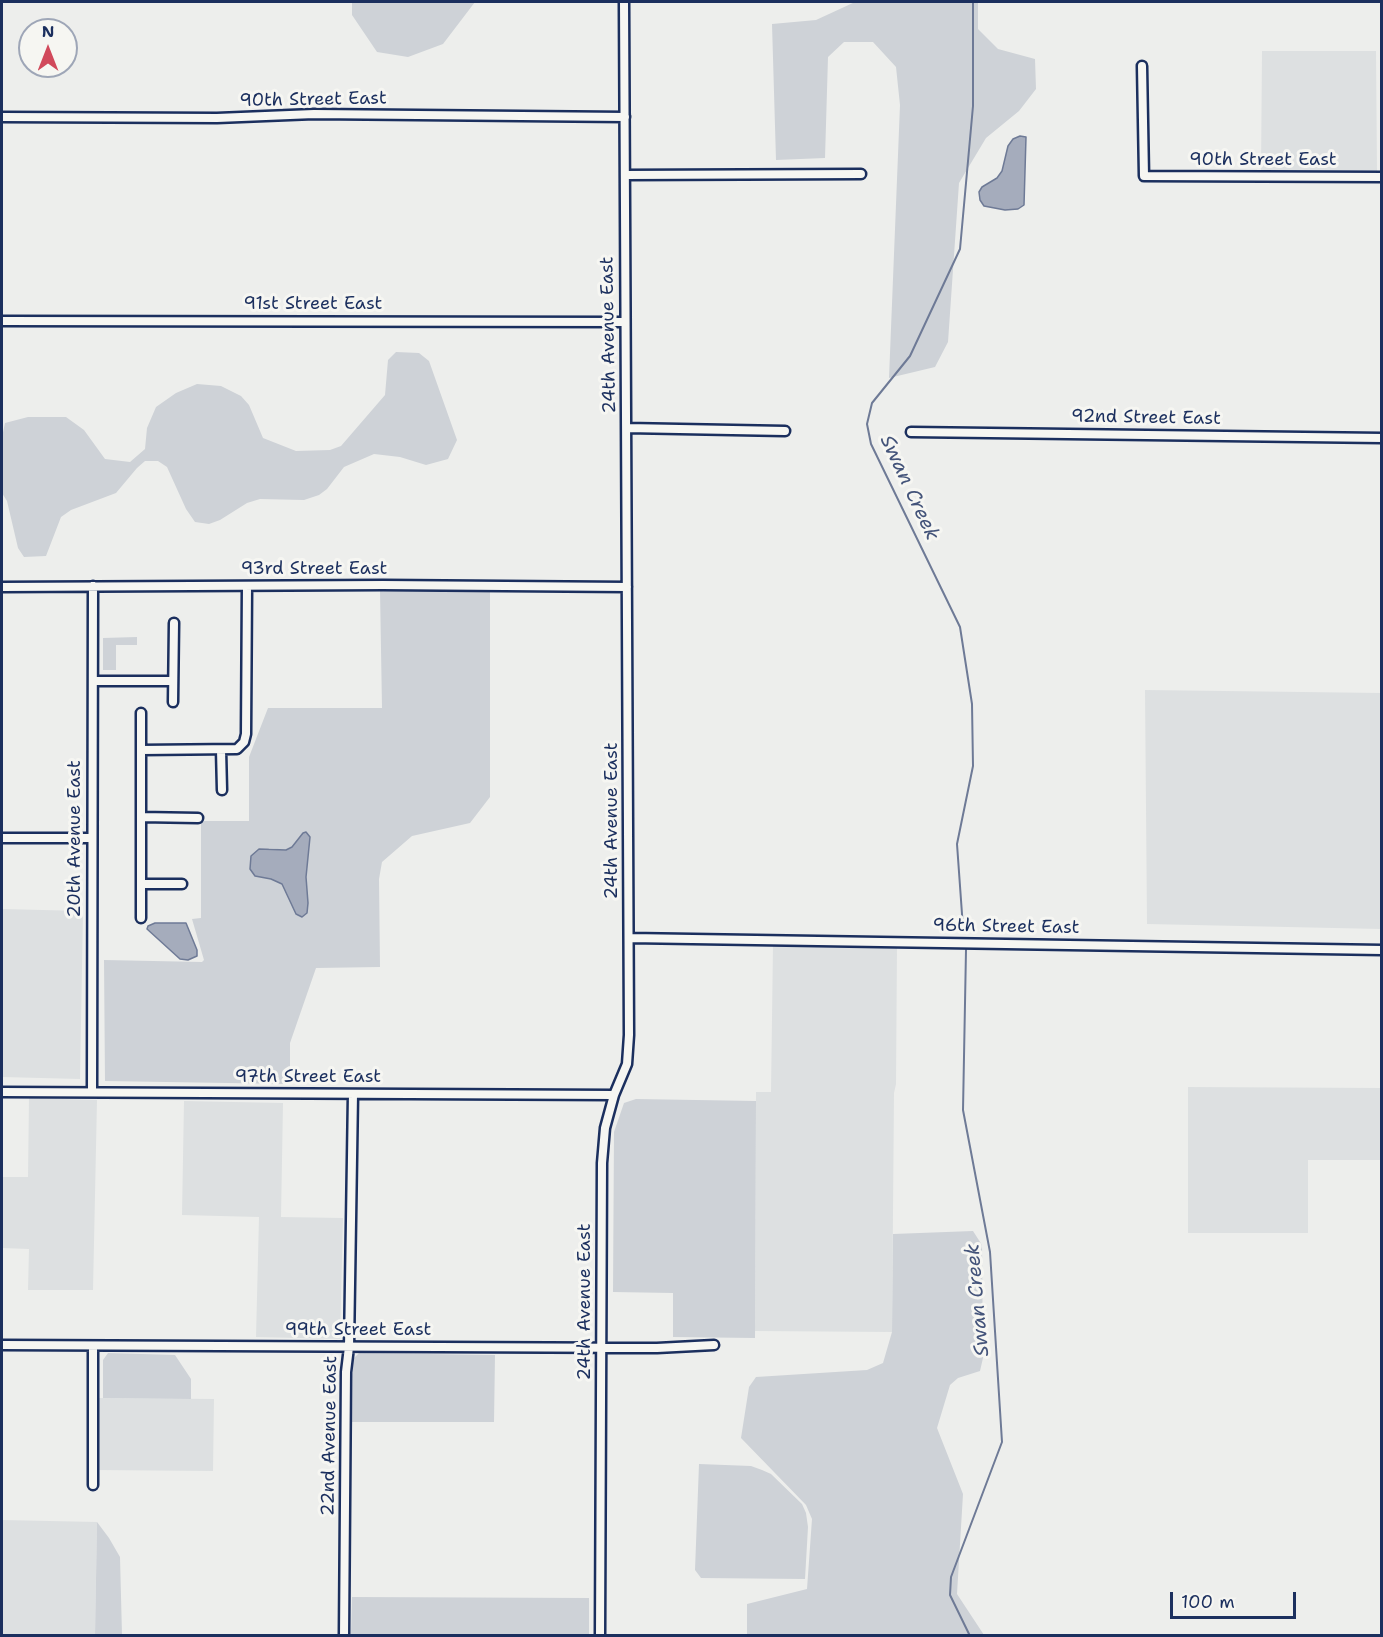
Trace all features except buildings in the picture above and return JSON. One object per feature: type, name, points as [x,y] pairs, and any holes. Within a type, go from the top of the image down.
[{"type":"street","name":"24th Avenue East","points":[[600,1635],[603,1152],[605,1128],[614,1095],[627,1064],[629,1035],[624,2]]},
{"type":"street","name":"90th Street East","points":[[1142,66],[1144,176],[1382,177]]},
{"type":"street","name":"90th Street East","points":[[2,117],[218,118],[314,114],[625,117]]},
{"type":"street","points":[[625,175],[861,174]]},
{"type":"street","name":"91st Street East","points":[[2,321],[625,322]]},
{"type":"street","points":[[627,428],[784,431]]},
{"type":"street","name":"92nd Street East","points":[[911,432],[1382,438]]},
{"type":"street","name":"20th Avenue East","points":[[92,1092],[93,586]]},
{"type":"street","points":[[141,750],[237,749],[246,738],[246,586]]},
{"type":"street","name":"93rd Street East","points":[[2,587],[627,587]]},
{"type":"street","points":[[173,702],[174,623]]},
{"type":"street","points":[[93,681],[173,681]]},
{"type":"street","points":[[141,713],[141,918]]},
{"type":"street","points":[[221,750],[222,790]]},
{"type":"street","points":[[141,817],[198,818]]},
{"type":"street","points":[[2,838],[92,838]]},
{"type":"street","points":[[141,884],[182,884]]},
{"type":"street","name":"96th Street East","points":[[630,938],[1382,951]]},
{"type":"street","name":"97th Street East","points":[[2,1092],[614,1095]]},
{"type":"street","name":"22nd Avenue East","points":[[344,1635],[346,1372],[349,1347],[353,1094]]},
{"type":"street","name":"99th Street East","points":[[2,1345],[657,1348],[714,1345]]},
{"type":"street","points":[[93,1346],[93,1485]]},
{"type":"shaded area","points":[[352,2],[475,2],[443,44],[408,57],[377,52],[352,15]]},
{"type":"shaded area","points":[[855,2],[978,2],[978,29],[998,49],[1035,59],[1036,89],[1019,111],[986,138],[959,183],[948,342],[935,367],[889,378],[900,105],[896,67],[873,42],[844,42],[828,57],[825,158],[776,160],[772,24],[816,20]]},
{"type":"shaded area","points":[[1262,51],[1376,51],[1377,172],[1261,172]]},
{"type":"shaded area","points":[[396,352],[419,353],[429,361],[457,440],[448,459],[426,465],[400,457],[374,454],[344,467],[327,489],[319,495],[304,500],[260,499],[247,503],[220,520],[209,524],[195,522],[186,509],[167,467],[158,461],[145,461],[116,493],[71,510],[61,517],[46,556],[24,557],[18,548],[7,501],[2,493],[2,437],[5,423],[28,417],[66,417],[84,430],[105,459],[130,462],[145,449],[147,428],[156,407],[176,393],[197,384],[221,386],[241,396],[249,405],[263,438],[296,451],[330,450],[341,446],[385,395],[388,360]]},
{"type":"shaded area","points":[[380,590],[490,592],[490,797],[470,823],[412,836],[382,862],[379,879],[380,967],[316,968],[290,1043],[290,1084],[105,1081],[104,960],[202,962],[204,960],[192,919],[201,918],[201,821],[249,821],[249,757],[268,708],[382,708]],"holes":[[[303,833],[310,837],[306,877],[308,903],[286,890],[282,884],[255,876],[269,848],[286,850],[292,847]]]},
{"type":"shaded area","points":[[137,637],[137,645],[116,645],[116,670],[103,670],[103,638]]},
{"type":"shaded area","points":[[1145,690],[1381,693],[1381,929],[1147,924]]},
{"type":"shaded area","points":[[2,909],[83,911],[80,1079],[2,1077]]},
{"type":"shaded area","points":[[773,945],[897,947],[892,1332],[755,1331],[756,1092],[771,1092]]},
{"type":"shaded area","points":[[1188,1087],[1381,1088],[1381,1160],[1308,1160],[1308,1233],[1188,1233]]},
{"type":"shaded area","points":[[29,1098],[97,1100],[93,1290],[28,1290],[29,1249],[2,1248],[2,1177],[28,1177]]},
{"type":"shaded area","points":[[636,1099],[756,1101],[755,1338],[673,1337],[673,1293],[613,1292],[614,1132],[624,1103]]},
{"type":"shaded area","points":[[184,1101],[283,1103],[281,1217],[343,1218],[340,1339],[256,1337],[259,1217],[182,1215]]},
{"type":"shaded area","points":[[973,1231],[982,1245],[983,1358],[980,1371],[958,1378],[950,1385],[937,1428],[963,1494],[957,1594],[984,1635],[747,1635],[747,1604],[807,1589],[812,1519],[806,1505],[741,1438],[749,1387],[756,1377],[867,1370],[883,1363],[892,1332],[893,1234]]},
{"type":"shaded area","points":[[108,1353],[175,1355],[191,1379],[191,1399],[103,1398],[103,1360]]},
{"type":"shaded area","points":[[359,1353],[495,1355],[494,1422],[352,1422],[353,1359]]},
{"type":"shaded area","points":[[97,1398],[214,1399],[213,1471],[96,1470]]},
{"type":"shaded area","points":[[699,1464],[751,1466],[762,1470],[771,1474],[802,1504],[808,1527],[805,1579],[701,1578],[695,1570]]},
{"type":"shaded area","points":[[2,1520],[97,1522],[95,1635],[2,1636]]},
{"type":"shaded area","points":[[97,1522],[120,1557],[122,1635],[95,1635]]},
{"type":"shaded area","points":[[352,1597],[589,1598],[589,1635],[351,1635]]},
{"type":"water","points":[[1020,136],[1026,137],[1024,205],[1018,209],[1005,210],[984,206],[979,192],[982,187],[997,178],[1002,171],[1008,146],[1013,139]]},
{"type":"water","points":[[306,832],[310,837],[306,877],[308,903],[307,913],[302,917],[296,914],[282,884],[255,876],[250,869],[251,856],[259,849],[286,850]]},
{"type":"water","points":[[155,923],[186,923],[197,950],[197,956],[188,960],[180,959],[147,929]]},
{"type":"waterway","name":"Swan Creek","points":[[963,928],[957,844],[973,766],[972,704],[960,627],[871,444],[867,424],[872,403],[910,356],[960,249],[973,106],[973,2]]},
{"type":"waterway","name":"Swan Creek","points":[[966,950],[963,1110],[990,1252],[1002,1442],[951,1577],[950,1595],[970,1636]]}]
